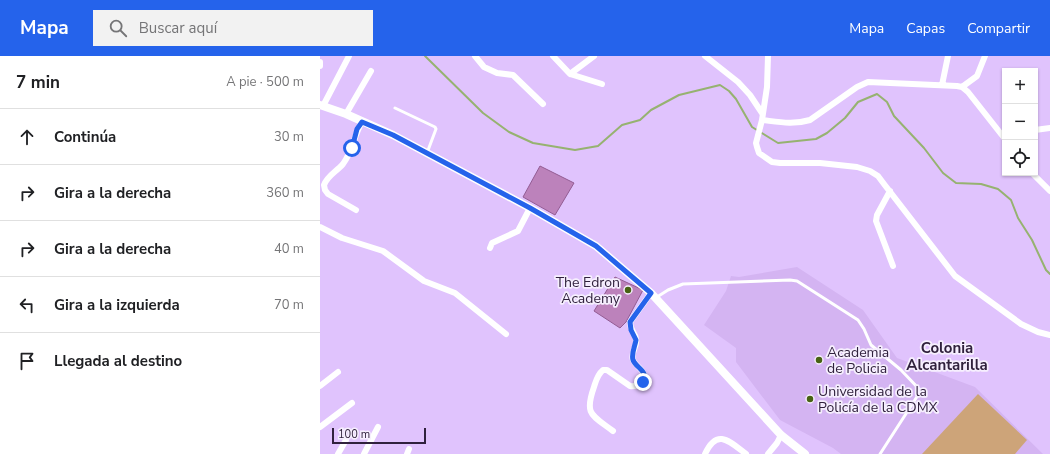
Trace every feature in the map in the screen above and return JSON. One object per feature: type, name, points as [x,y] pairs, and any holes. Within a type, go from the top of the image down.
[{"type":"main road","points":[[321,106],[346,114],[393,135],[530,208],[596,246],[653,295],[743,391],[781,435],[804,454]]},
{"type":"street","points":[[321,106],[349,56]]},
{"type":"street","points":[[475,56],[484,67],[497,73],[513,75],[543,104]]},
{"type":"street","points":[[553,56],[570,74],[602,84]]},
{"type":"street","points":[[570,74],[594,56]]},
{"type":"street","points":[[704,56],[738,82],[750,95],[762,118],[789,124],[801,123],[810,120],[857,87],[868,82],[942,85],[962,87],[1002,132]]},
{"type":"street","points":[[768,56],[767,84],[762,118],[756,143],[759,153],[772,162],[820,163],[857,167],[870,171],[878,176],[955,276],[1020,324],[1038,332],[1050,335]]},
{"type":"street","points":[[942,85],[948,56]]},
{"type":"street","points":[[962,87],[977,76],[986,56]]},
{"type":"street","points":[[346,114],[371,71]]},
{"type":"street","points":[[356,210],[328,194],[324,185],[329,177],[342,166],[348,157],[357,129],[362,122]]},
{"type":"street","points":[[1038,130],[1050,128]]},
{"type":"street","points":[[1035,176],[1050,191]]},
{"type":"street","points":[[890,191],[877,216],[876,221],[894,266]]},
{"type":"street","points":[[490,248],[492,243],[518,231],[530,208]]},
{"type":"street","points":[[320,227],[342,238],[383,251],[424,281],[455,293],[506,334]]},
{"type":"street","points":[[614,431],[592,414],[589,408],[589,400],[597,376],[603,370],[607,370],[630,386],[640,384],[645,378],[643,370],[633,361],[632,358],[636,340],[630,326],[630,322],[653,295]]},
{"type":"street","points":[[320,386],[338,372]]},
{"type":"street","points":[[320,427],[352,403]]},
{"type":"street","points":[[364,454],[378,427]]},
{"type":"street","points":[[768,454],[781,435]]},
{"type":"street","points":[[338,454],[346,440]]},
{"type":"street","points":[[705,454],[710,443],[716,440],[721,440],[731,442],[746,454]]},
{"type":"lane","points":[[395,108],[435,127],[436,129],[427,153]]},
{"type":"lane","points":[[653,295],[683,284],[790,280],[797,282],[858,320],[871,345],[901,370],[920,390],[880,454]]},
{"type":"shaded area","name":"Academia de Policia","points":[[797,267],[863,310],[897,358],[975,387],[1043,454],[841,454],[833,448],[780,420],[736,362],[736,348],[704,325],[726,291],[731,276],[739,277]]},
{"type":"shaded area","points":[[978,394],[1027,440],[1015,454],[922,454]]},
{"type":"building","points":[[540,166],[574,183],[555,215],[523,197]]},
{"type":"building","points":[[615,277],[643,290],[626,322],[620,328],[594,311]]},
{"type":"waterway","points":[[425,56],[483,113],[509,132],[533,143],[575,150],[598,146],[622,125],[640,120],[651,110],[679,95],[720,85],[729,91],[736,99],[752,127],[778,143],[816,139],[827,133],[845,118],[858,102],[877,94],[887,102],[894,116],[924,148],[943,173],[956,183],[981,184],[998,189],[1011,200],[1018,218],[1032,240],[1046,270],[1050,274]]},
{"type":"place","name":"The Edron Academy","points":[[628,290]]},
{"type":"place","name":"Academia de Policia","points":[[819,360]]},
{"type":"place","name":"Universidad de la Policía de la CDMX","points":[[810,399]]},
{"type":"district","name":"Colonia Alcantarilla","points":[[947,356]]},
{"type":"route","points":[[352,148],[357,129],[362,122],[393,135],[530,208],[596,246],[651,293],[630,322],[631,330],[636,337],[632,358],[633,361],[643,370],[645,376],[643,382]]}]
